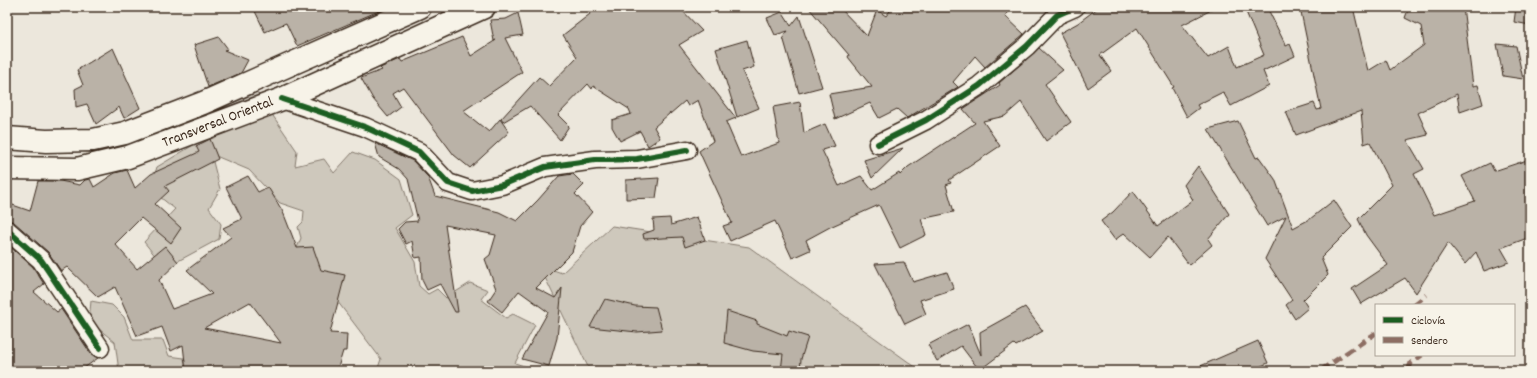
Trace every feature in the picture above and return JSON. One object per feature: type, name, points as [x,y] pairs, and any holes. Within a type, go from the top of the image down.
[{"type":"main road","name":"Transversal Oriental","points":[[7,138],[46,141],[93,140],[125,133],[203,103],[420,7]]},
{"type":"main road","name":"Transversal Oriental","points":[[7,168],[77,169],[128,157],[282,99],[484,7]]},
{"type":"street","points":[[878,144],[926,120],[979,86],[1027,46],[1057,16],[1075,7]]},
{"type":"street","points":[[282,99],[364,127],[419,152],[448,182],[472,191],[502,185],[544,167],[595,160],[637,159],[687,150]]},
{"type":"street","points":[[7,230],[41,260],[100,348]]},
{"type":"shaded area","points":[[256,91],[297,151],[295,166],[324,159],[334,173],[353,152],[375,160],[401,179],[412,215],[395,228],[415,262],[419,286],[428,294],[437,289],[446,298],[470,283],[488,290],[481,299],[506,318],[513,314],[535,325],[515,363],[539,371],[377,371],[381,359],[297,248],[301,238],[298,227],[303,222],[304,211],[280,203],[249,170],[211,154],[220,189],[209,208],[221,224],[219,239],[165,268],[144,242],[175,209],[150,189],[157,167],[195,144],[213,101]]},
{"type":"shaded area","points":[[612,226],[749,247],[921,371],[590,371],[539,265],[562,273]]},
{"type":"shaded area","points":[[91,301],[112,305],[124,317],[133,340],[163,340],[169,356],[184,358],[186,371],[119,371],[115,342],[89,321]]},
{"type":"building","points":[[253,7],[388,7],[297,46],[286,23],[265,32]]},
{"type":"building","points":[[587,7],[679,7],[702,31],[679,45],[736,118],[726,122],[741,157],[779,143],[773,107],[800,102],[804,133],[825,124],[835,146],[822,150],[839,186],[861,176],[872,190],[899,173],[900,175],[908,167],[975,123],[963,109],[1000,85],[999,83],[1039,48],[1063,70],[1045,84],[1071,122],[1046,141],[1021,102],[1005,116],[983,121],[1000,146],[949,180],[951,183],[946,185],[954,212],[921,219],[926,235],[900,248],[879,205],[830,227],[806,240],[810,250],[792,258],[775,221],[730,241],[723,226],[732,223],[699,151],[713,141],[698,100],[688,106],[685,101],[670,114],[670,112],[654,127],[660,138],[648,146],[640,131],[620,141],[612,127],[612,120],[631,114],[629,109],[593,86],[592,89],[588,84],[558,115],[569,126],[560,140],[530,106],[503,122],[501,119],[539,77],[549,86],[577,57],[563,35],[590,14]]},
{"type":"building","points":[[808,7],[839,7],[867,36],[877,10],[886,16],[893,7],[1011,7],[1005,16],[1024,34],[985,67],[975,56],[953,82],[958,87],[907,118],[897,109],[879,118],[870,103],[835,119],[829,94],[872,87],[848,57],[849,55]]},
{"type":"building","points":[[1099,7],[1217,7],[1182,25],[1208,58],[1229,46],[1237,67],[1264,55],[1244,7],[1267,7],[1286,46],[1290,44],[1295,56],[1263,71],[1269,86],[1231,106],[1223,92],[1197,105],[1199,108],[1187,117],[1172,88],[1174,87],[1137,28],[1100,55],[1111,71],[1088,88],[1060,33],[1078,23]]},
{"type":"building","points":[[1300,7],[1353,7],[1368,71],[1386,60],[1390,70],[1424,45],[1421,26],[1405,18],[1409,7],[1463,7],[1473,86],[1478,85],[1483,104],[1460,112],[1457,94],[1418,113],[1428,135],[1407,140],[1424,169],[1414,174],[1434,215],[1475,201],[1462,176],[1490,163],[1494,171],[1530,159],[1530,237],[1501,248],[1509,262],[1484,271],[1476,252],[1465,264],[1448,243],[1416,293],[1405,278],[1361,304],[1352,289],[1388,265],[1366,235],[1358,219],[1392,185],[1370,142],[1364,144],[1361,111],[1296,135],[1286,112],[1314,103],[1317,110],[1321,109]]},
{"type":"building","points":[[1516,7],[1530,7],[1530,25],[1514,22]]},
{"type":"building","points":[[782,12],[791,26],[799,16],[822,87],[799,93],[783,37],[788,31],[775,35],[767,18]]},
{"type":"building","points":[[518,13],[523,35],[505,38],[522,72],[463,111],[489,132],[500,119],[509,132],[470,168],[454,155],[403,87],[393,93],[401,107],[388,117],[373,99],[361,78],[382,70],[380,68],[400,59],[402,62],[462,37],[471,56],[496,40],[494,41],[490,20],[506,19]]},
{"type":"building","points":[[219,37],[228,49],[224,50],[248,60],[241,73],[208,87],[194,45]]},
{"type":"building","points":[[747,40],[754,67],[742,71],[759,108],[737,117],[716,49]]},
{"type":"building","points":[[1497,44],[1516,46],[1523,79],[1503,76]]},
{"type":"building","points":[[113,48],[140,108],[124,118],[119,107],[96,124],[87,104],[76,107],[75,89],[83,85],[77,70]]},
{"type":"building","points":[[1238,121],[1256,158],[1259,157],[1275,179],[1293,228],[1310,219],[1334,200],[1352,227],[1321,258],[1328,275],[1303,300],[1308,308],[1295,319],[1286,305],[1292,300],[1265,259],[1286,216],[1267,226],[1208,129]]},
{"type":"building","points":[[210,139],[218,159],[165,186],[169,191],[155,204],[181,228],[171,243],[141,218],[115,244],[137,269],[165,246],[178,262],[159,280],[172,309],[212,294],[187,270],[231,237],[223,228],[242,219],[226,187],[248,176],[258,192],[268,187],[283,212],[297,248],[313,247],[321,270],[345,275],[330,333],[347,334],[346,351],[343,351],[337,371],[186,371],[183,345],[171,351],[162,327],[137,336],[115,287],[98,297],[67,267],[61,271],[48,252],[14,222],[7,220],[7,203],[30,211],[38,181],[60,181],[80,185],[85,180],[90,179],[94,187],[115,173],[127,170],[135,188],[151,174],[199,152],[196,146]],"holes":[[[250,302],[281,343],[204,328]]]},
{"type":"building","points":[[375,143],[413,161],[428,177],[435,196],[499,212],[517,221],[559,176],[573,174],[584,185],[575,194],[592,212],[580,226],[572,252],[536,288],[555,298],[562,288],[557,338],[549,366],[522,359],[548,312],[519,291],[502,312],[488,301],[496,289],[485,259],[490,255],[496,235],[445,225],[458,312],[455,312],[440,284],[427,290],[422,280],[421,257],[415,258],[412,241],[406,244],[398,229],[405,222],[418,221],[408,179],[399,169],[379,157]]},
{"type":"building","points":[[903,148],[872,178],[864,160]]},
{"type":"building","points":[[1198,166],[1229,214],[1208,239],[1212,245],[1189,265],[1168,237],[1150,257],[1124,233],[1115,240],[1101,221],[1113,212],[1133,191],[1158,226],[1193,200],[1184,185]]},
{"type":"building","points":[[659,178],[656,198],[626,199],[626,180]]},
{"type":"building","points":[[697,217],[705,240],[685,247],[682,237],[644,239],[643,234],[654,230],[653,219],[670,218],[671,225]]},
{"type":"building","points":[[7,244],[33,267],[44,284],[34,292],[57,312],[61,309],[91,354],[98,358],[80,371],[7,371]]},
{"type":"building","points":[[904,262],[913,282],[947,272],[954,289],[920,300],[926,314],[905,324],[875,264]]},
{"type":"building","points":[[605,299],[635,306],[656,307],[662,330],[637,332],[590,327]]},
{"type":"building","points":[[1025,307],[1043,331],[1016,346],[1014,344],[985,366],[987,371],[980,371],[961,346],[937,361],[928,345],[968,324],[981,355],[980,332]]},
{"type":"building","points":[[727,311],[757,321],[757,324],[787,336],[789,331],[808,337],[801,359],[800,371],[781,371],[783,354],[753,351],[724,343]]},
{"type":"building","points":[[1258,341],[1268,363],[1250,371],[1189,371]]},
{"type":"marked path","points":[[1415,304],[1426,295]]},
{"type":"marked path","points":[[1320,371],[1375,334]]},
{"type":"marked path","points":[[1408,371],[1411,363],[1421,356]]},
{"type":"cycle path","points":[[878,144],[926,120],[979,86],[1027,46],[1057,15],[1075,7]]},
{"type":"cycle path","points":[[282,99],[365,127],[419,152],[448,183],[472,191],[502,185],[545,167],[595,160],[637,159],[687,150]]},
{"type":"cycle path","points":[[7,230],[41,260],[100,348]]}]
